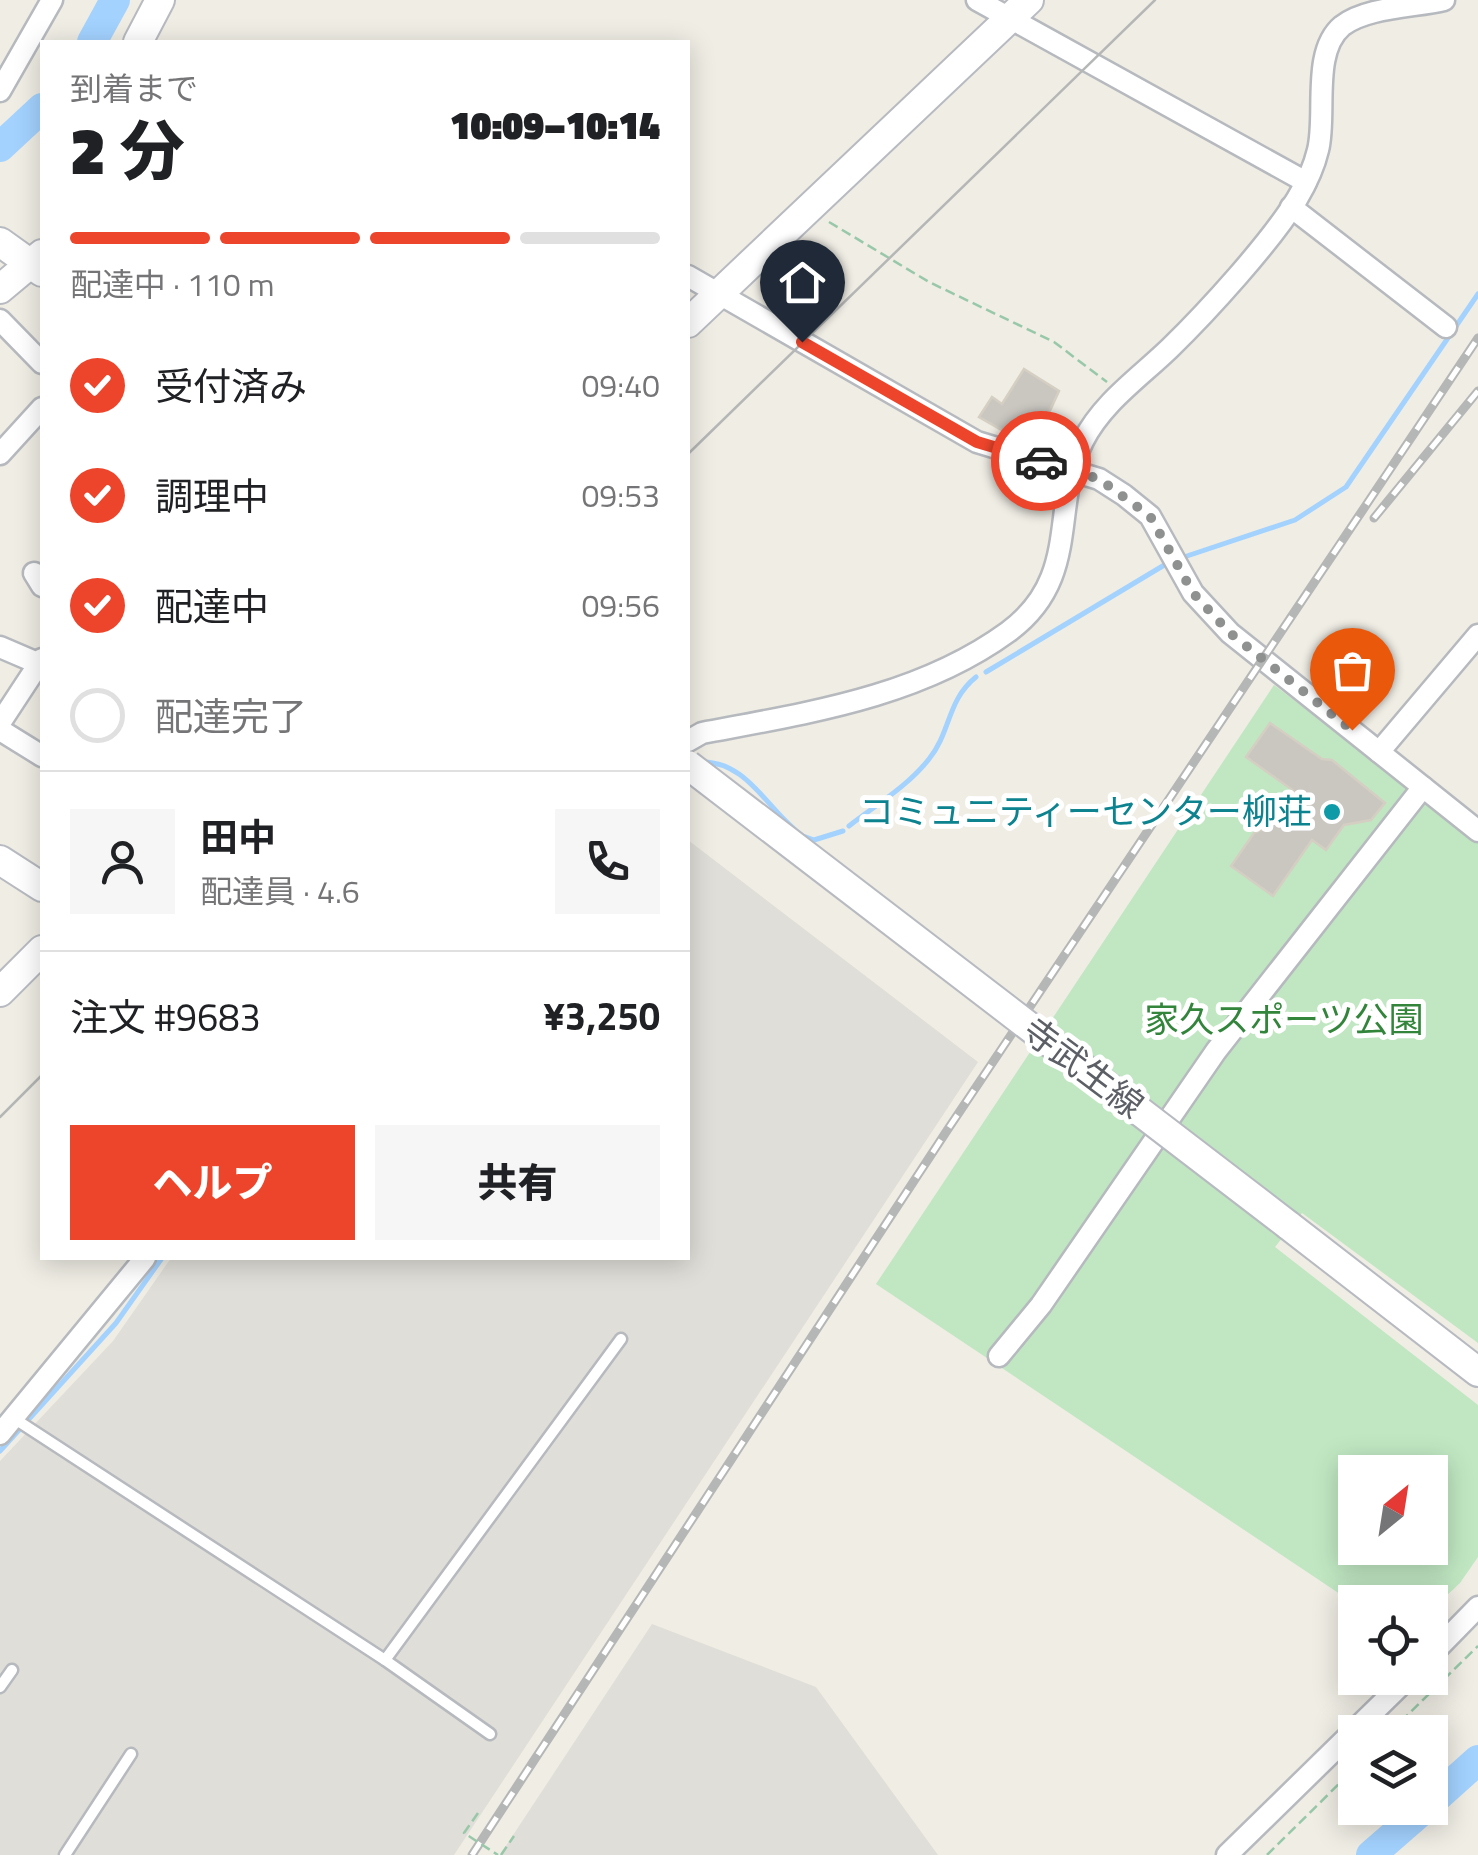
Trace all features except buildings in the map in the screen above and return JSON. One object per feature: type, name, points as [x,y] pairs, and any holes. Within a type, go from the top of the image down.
[{"type":"main road","points":[[139,40],[160,0]]},
{"type":"main road","points":[[690,322],[1019,10]]},
{"type":"main road","points":[[0,288],[28,258]]},
{"type":"main road","name":"寺武生線","points":[[690,767],[1478,1372]]},
{"type":"main road","points":[[0,860],[40,887]]},
{"type":"main road","points":[[0,992],[40,952]]},
{"type":"street","points":[[0,91],[52,0]]},
{"type":"street","points":[[976,0],[1019,10],[1306,182]]},
{"type":"street","points":[[690,740],[702,733],[859,703],[965,658],[1008,632],[1047,586],[1064,539],[1071,470],[1084,439],[1118,394],[1196,323],[1292,207],[1306,182],[1318,150],[1323,86],[1334,37],[1343,26],[1362,16],[1444,0]]},
{"type":"street","points":[[1292,207],[1446,328]]},
{"type":"street","points":[[690,277],[977,442],[1099,479],[1150,516],[1193,593],[1230,633],[1478,831]]},
{"type":"street","points":[[0,320],[40,361]]},
{"type":"street","points":[[0,454],[40,410]]},
{"type":"street","points":[[1379,752],[1478,635]]},
{"type":"street","points":[[0,647],[40,663]]},
{"type":"street","points":[[40,665],[0,726],[40,755]]},
{"type":"street","points":[[999,1356],[1042,1305],[1216,1051],[1423,787]]},
{"type":"street","points":[[8,1427],[144,1260]]},
{"type":"street","points":[[1448,1638],[1478,1607]]},
{"type":"street","points":[[1227,1855],[1391,1695]]},
{"type":"lane","points":[[385,1660],[621,1339]]},
{"type":"lane","points":[[8,1427],[385,1660],[490,1734]]},
{"type":"lane","points":[[0,1687],[12,1670]]},
{"type":"lane","points":[[65,1855],[131,1754]]},
{"type":"path","points":[[808,209],[929,282],[1054,342],[1118,394]]},
{"type":"path","points":[[1407,1715],[1478,1646]]},
{"type":"path","points":[[1267,1855],[1338,1785]]},
{"type":"path","points":[[478,1813],[464,1833],[499,1855],[514,1836]]},
{"type":"shaded area","points":[[690,842],[978,1062],[454,1855],[0,1855],[0,1461],[113,1341],[170,1260],[690,1260]]},
{"type":"shaded area","points":[[652,1624],[816,1687],[938,1855],[500,1855]]},
{"type":"green space","name":"家久スポーツ公園","points":[[1274,685],[1478,839],[1478,1343],[1302,1213],[1275,1247],[1478,1405],[1478,1557],[1448,1594],[1448,1585],[1338,1585],[1338,1593],[876,1284]]},
{"type":"waterway","points":[[93,40],[115,0]]},
{"type":"waterway","points":[[0,147],[40,110]]},
{"type":"waterway","points":[[1181,558],[1295,520],[1346,487],[1478,294]]},
{"type":"waterway","points":[[986,672],[1166,564]]},
{"type":"waterway","points":[[849,826],[921,769],[942,738],[954,706],[976,677]]},
{"type":"waterway","points":[[700,762],[731,769],[744,778],[803,836],[814,840],[843,831]]},
{"type":"waterway","points":[[0,1451],[116,1323],[161,1260]]},
{"type":"waterway","points":[[1448,1787],[1478,1760]]},
{"type":"waterway","points":[[1371,1855],[1405,1825]]},
{"type":"tram line","points":[[690,452],[1155,0]]},
{"type":"tram line","points":[[0,1117],[40,1077]]},
{"type":"railway","points":[[472,1855],[948,1129],[1478,338]]},
{"type":"railway","points":[[1374,518],[1478,391]]},
{"type":"way so far","points":[[1041,461],[1099,479],[1150,516],[1193,593],[1230,633],[1352,730]]},
{"type":"place","name":"コミュニティーセンター柳荘","points":[[1332,812]]},
{"type":"route","points":[[802,342],[977,442],[1041,461]]}]
